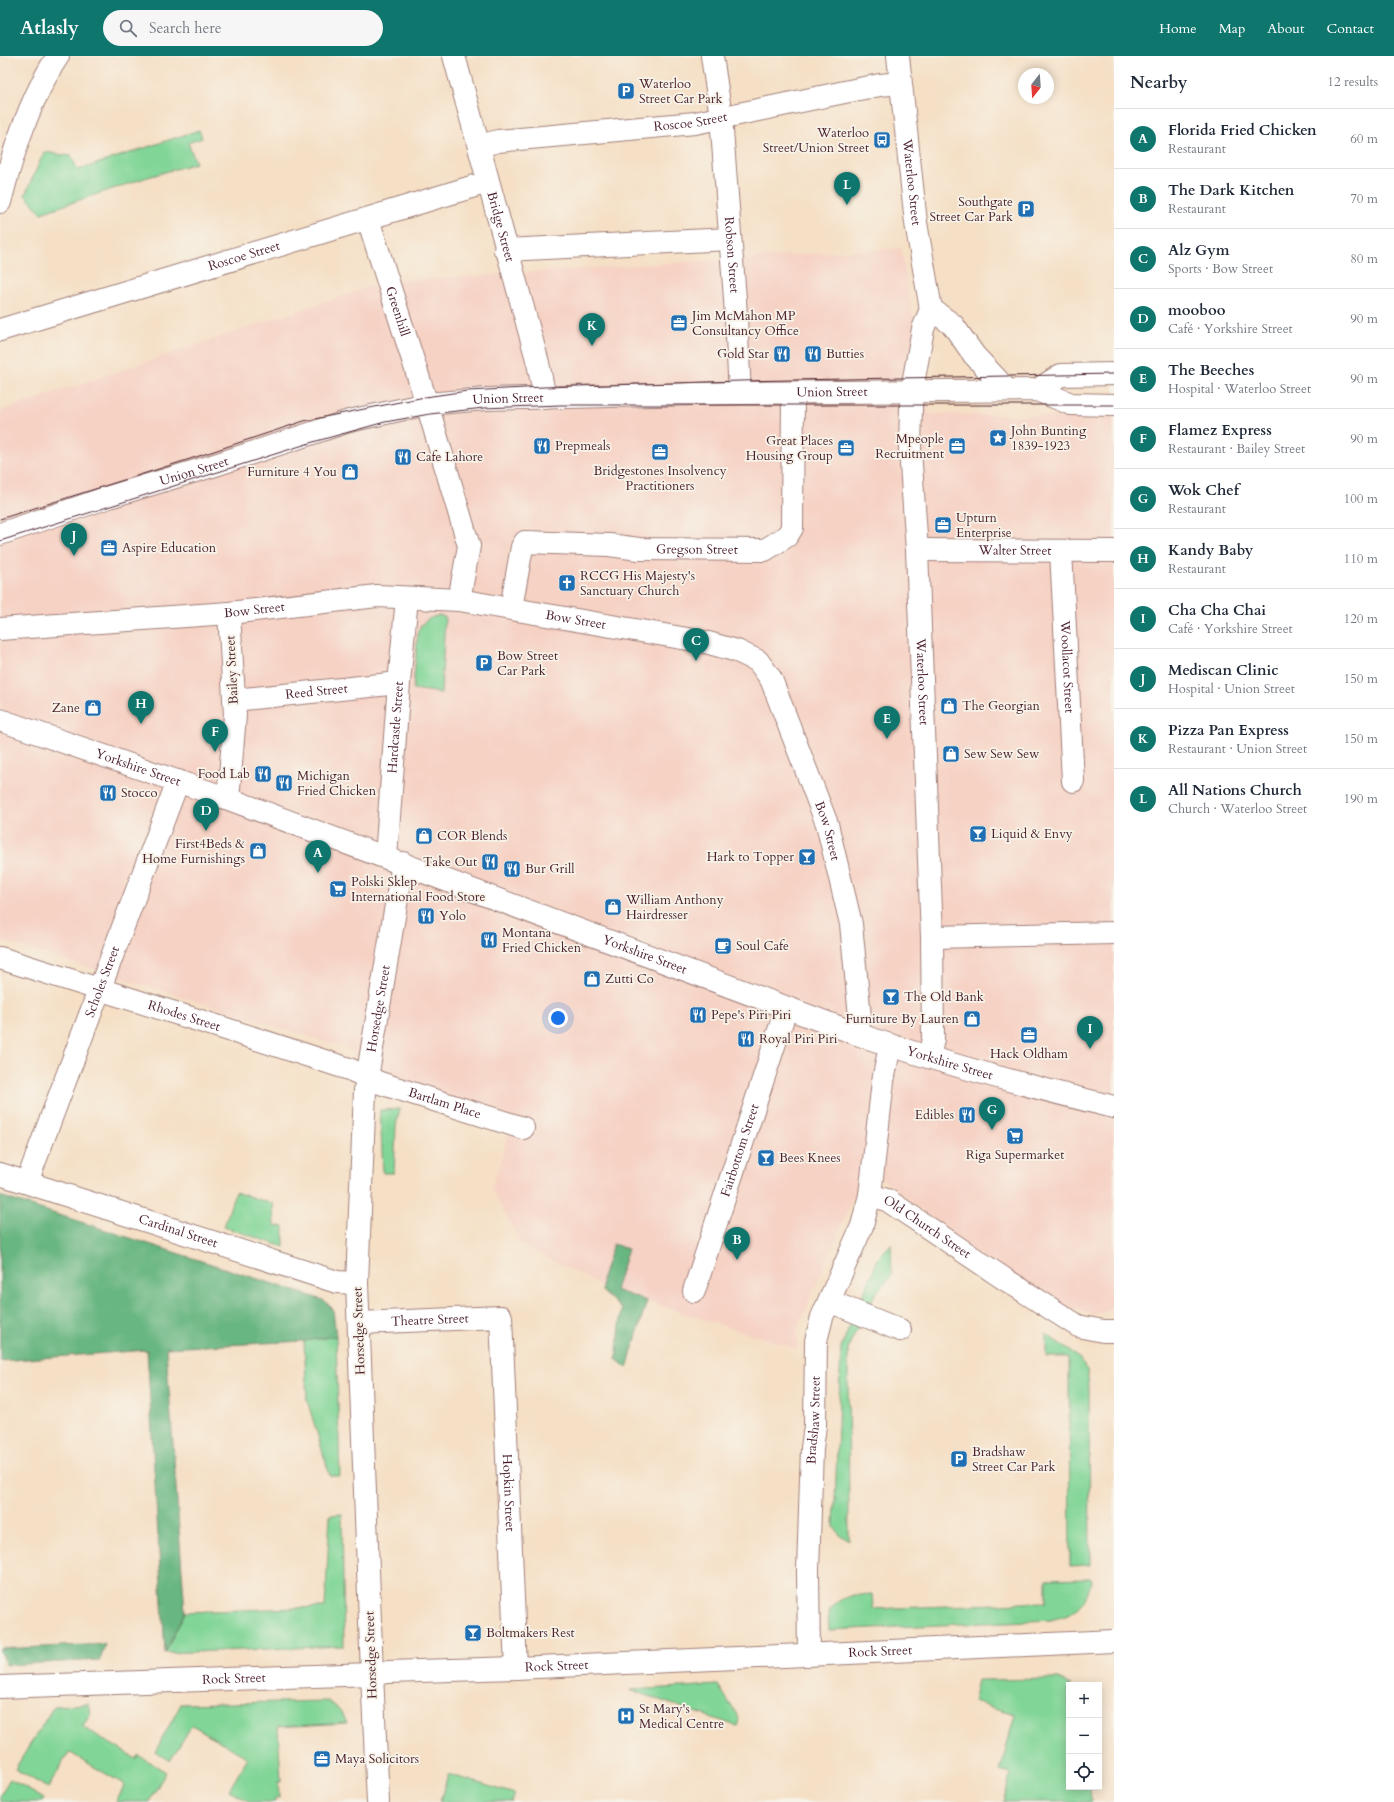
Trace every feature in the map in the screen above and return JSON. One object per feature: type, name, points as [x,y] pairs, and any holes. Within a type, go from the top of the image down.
[{"type":"street","points":[[0,202],[36,96],[48,71],[58,56]]},
{"type":"street","name":"Bridge Street","points":[[454,56],[538,363],[545,398]]},
{"type":"street","name":"Robson Street","points":[[712,56],[721,118],[740,393]]},
{"type":"street","name":"Waterloo Street","points":[[898,56],[916,223],[931,309],[923,329],[919,346],[912,392],[910,450],[917,550],[932,937],[933,1038],[929,1057]]},
{"type":"street","name":"Roscoe Street","points":[[479,146],[498,142],[695,123],[866,87],[900,83]]},
{"type":"street","name":"Roscoe Street","points":[[0,330],[488,182]]},
{"type":"street","name":"Greenhill","points":[[368,219],[428,404],[469,546],[459,600]]},
{"type":"street","points":[[506,250],[730,239]]},
{"type":"street","points":[[931,309],[953,324],[974,355],[1007,390]]},
{"type":"street","points":[[1037,390],[1061,375],[1114,374]]},
{"type":"street","name":"Union Street","points":[[0,534],[109,497],[212,466],[349,420],[428,404],[486,400],[740,393],[1037,390],[1071,404],[1114,405]]},
{"type":"street","name":"Gregson Street","points":[[511,608],[522,548],[525,542],[609,545],[640,549],[765,550],[787,536],[792,528],[792,393]]},
{"type":"street","name":"Walter Street","points":[[917,550],[1114,551]]},
{"type":"street","name":"Woollacot Street","points":[[1061,551],[1072,782]]},
{"type":"street","name":"Bow Street","points":[[0,629],[229,613],[377,596],[459,600],[705,642],[738,651],[758,661],[771,679],[827,824],[851,924],[860,1017],[857,1034]]},
{"type":"street","name":"Hardcastle Street","points":[[394,860],[399,683],[407,598]]},
{"type":"street","name":"Bailey Street","points":[[226,798],[229,788],[235,715],[229,613]]},
{"type":"street","name":"Reed Street","points":[[234,700],[399,683]]},
{"type":"street","name":"Yorkshire Street","points":[[0,720],[226,798],[394,860],[786,1009],[857,1034],[929,1057],[1034,1087],[1114,1106]]},
{"type":"street","name":"Scholes Street","points":[[27,1182],[178,781]]},
{"type":"street","name":"Horsedge Street","points":[[378,1802],[357,1283],[365,1093],[394,860]]},
{"type":"street","points":[[932,937],[1114,933]]},
{"type":"street","name":"Rhodes Street","points":[[0,958],[100,988],[320,1059],[367,1076]]},
{"type":"street","name":"Fairbottom Street","points":[[694,1291],[786,1009]]},
{"type":"street","name":"Old Church Street","points":[[890,1045],[883,1082],[870,1195],[887,1200],[992,1271],[1078,1326],[1103,1331],[1114,1331]]},
{"type":"street","name":"Bartlam Place","points":[[367,1076],[380,1084],[523,1128]]},
{"type":"street","name":"Cardinal Street","points":[[0,1174],[337,1282],[357,1283]]},
{"type":"street","name":"Bradshaw Street","points":[[809,1655],[808,1571],[812,1448],[815,1426],[816,1341],[822,1317],[862,1226],[870,1195]]},
{"type":"street","points":[[829,1302],[900,1330]]},
{"type":"street","name":"Theatre Street","points":[[359,1323],[501,1318]]},
{"type":"street","name":"Hopkin Street","points":[[501,1318],[516,1668]]},
{"type":"street","name":"Rock Street","points":[[0,1687],[372,1674],[388,1672],[516,1668],[1114,1641]]},
{"type":"shaded area","points":[[901,248],[929,414],[1114,417],[1114,1309],[1094,1315],[1063,1306],[985,1261],[875,1173],[857,1189],[796,1332],[798,1349],[610,1290],[521,1244],[492,1189],[509,1133],[380,1071],[346,1048],[0,940],[0,411],[384,282]]},
{"type":"green space","points":[[199,130],[202,138],[188,143],[196,163],[148,177],[41,213],[25,195],[44,152],[71,156],[78,170]]},
{"type":"green space","points":[[439,615],[445,617],[441,693],[413,689],[418,631],[427,620]]},
{"type":"green space","points":[[400,1109],[396,1126],[394,1173],[383,1173],[380,1110]]},
{"type":"green space","points":[[235,1192],[273,1204],[274,1225],[284,1227],[284,1247],[224,1227]]},
{"type":"green space","points":[[0,1196],[323,1300],[333,1309],[336,1336],[304,1341],[166,1348],[185,1612],[165,1653],[147,1350],[0,1361]]},
{"type":"green space","points":[[613,1244],[628,1249],[615,1290],[647,1301],[627,1368],[616,1359],[622,1309],[602,1291],[602,1278]]},
{"type":"green space","points":[[891,1244],[892,1275],[875,1294],[848,1347],[849,1540],[840,1535],[834,1527],[841,1347],[879,1257]]},
{"type":"green space","points":[[1046,1334],[1077,1356],[1087,1370],[1089,1386],[1090,1565],[1070,1566],[1069,1357],[1046,1357]]},
{"type":"green space","points":[[336,1336],[340,1476],[330,1476],[307,1400],[304,1341]]},
{"type":"green space","points":[[342,1514],[344,1646],[165,1653],[185,1612],[325,1607],[330,1515]]},
{"type":"green space","points":[[1091,1578],[1090,1586],[1083,1603],[1072,1613],[1051,1620],[829,1630],[828,1612],[842,1599],[852,1596],[872,1594],[873,1609],[1046,1602],[1046,1579]]},
{"type":"green space","points":[[105,1644],[100,1660],[6,1665],[0,1652],[0,1649]]},
{"type":"green space","points":[[1058,1679],[1066,1683],[1066,1790],[1090,1790],[1091,1802],[1003,1802],[1011,1774],[1000,1771],[1015,1714],[973,1702],[978,1680]]},
{"type":"green space","points":[[718,1685],[739,1718],[737,1726],[630,1690]]},
{"type":"green space","points":[[328,1701],[340,1710],[347,1723],[278,1727],[281,1782],[278,1782],[279,1798],[275,1798],[275,1802],[250,1802],[229,1790],[248,1758],[192,1725],[170,1761],[155,1752],[181,1704]]},
{"type":"green space","points":[[89,1704],[91,1712],[83,1727],[136,1759],[138,1755],[166,1772],[149,1802],[116,1802],[125,1785],[69,1752],[48,1788],[15,1769],[54,1706]]},
{"type":"green space","points":[[448,1774],[515,1794],[512,1802],[440,1802]]},
{"type":"green space","points":[[10,1779],[44,1799],[42,1802],[0,1802],[0,1795]]},
{"type":"tram line","points":[[0,519],[187,460],[304,421],[425,397],[467,391],[740,381],[1114,374]]},
{"type":"tram line","points":[[0,541],[313,442],[385,422],[430,414],[484,408],[560,405],[1114,405]]},
{"type":"place","name":"Waterloo Street Car Park","points":[[626,91]]},
{"type":"place","name":"Waterloo Street/Union Street","points":[[882,140]]},
{"type":"place","name":"All Nations Church","points":[[847,205]]},
{"type":"place","name":"Southgate Street Car Park","points":[[1026,209]]},
{"type":"place","name":"Jim McMahon MP Consultancy Office","points":[[679,323]]},
{"type":"place","name":"Pizza Pan Express","points":[[592,346]]},
{"type":"place","name":"Gold Star","points":[[782,354]]},
{"type":"place","name":"Butties","points":[[813,354]]},
{"type":"place","name":"John Bunting 1839-1923","points":[[998,438]]},
{"type":"place","name":"Prepmeals","points":[[542,446]]},
{"type":"place","name":"Mpeople Recruitment","points":[[957,446]]},
{"type":"place","name":"Great Places Housing Group","points":[[846,448]]},
{"type":"place","name":"Bridgestones Insolvency Practitioners","points":[[660,452]]},
{"type":"place","name":"Cafe Lahore","points":[[403,457]]},
{"type":"place","name":"Furniture 4 You","points":[[350,472]]},
{"type":"place","name":"Upturn Enterprise","points":[[943,525]]},
{"type":"place","name":"Aspire Education","points":[[109,548]]},
{"type":"place","name":"Mediscan Clinic","points":[[74,556]]},
{"type":"place","name":"RCCG His Majesty's Sanctuary Church","points":[[567,583]]},
{"type":"place","name":"Alz Gym","points":[[696,661]]},
{"type":"place","name":"Bow Street Car Park","points":[[484,663]]},
{"type":"place","name":"The Georgian","points":[[949,706]]},
{"type":"place","name":"Zane","points":[[93,708]]},
{"type":"place","name":"Kandy Baby","points":[[141,724]]},
{"type":"place","name":"The Beeches","points":[[887,739]]},
{"type":"place","name":"Flamez Express","points":[[215,752]]},
{"type":"place","name":"Sew Sew Sew","points":[[951,754]]},
{"type":"place","name":"Food Lab","points":[[263,774]]},
{"type":"place","name":"Michigan Fried Chicken","points":[[284,783]]},
{"type":"place","name":"Stocco","points":[[108,793]]},
{"type":"place","name":"mooboo","points":[[206,831]]},
{"type":"place","name":"Liquid & Envy","points":[[978,834]]},
{"type":"place","name":"COR Blends","points":[[424,836]]},
{"type":"place","name":"First4Beds & Home Furnishings","points":[[258,851]]},
{"type":"place","name":"Hark to Topper","points":[[807,857]]},
{"type":"place","name":"Take Out","points":[[490,862]]},
{"type":"place","name":"Bur Grill","points":[[512,869]]},
{"type":"place","name":"Florida Fried Chicken","points":[[318,873]]},
{"type":"place","name":"Polski Sklep International Food Store","points":[[338,889]]},
{"type":"place","name":"William Anthony Hairdresser","points":[[613,907]]},
{"type":"place","name":"Yolo","points":[[426,916]]},
{"type":"place","name":"Montana Fried Chicken","points":[[489,940]]},
{"type":"place","name":"Soul Cafe","points":[[723,946]]},
{"type":"place","name":"Zutti Co","points":[[592,979]]},
{"type":"place","name":"The Old Bank","points":[[891,997]]},
{"type":"place","name":"Pepe's Piri Piri","points":[[698,1015]]},
{"type":"place","name":"Furniture By Lauren","points":[[972,1019]]},
{"type":"place","name":"Hack Oldham","points":[[1029,1035]]},
{"type":"place","name":"Royal Piri Piri","points":[[746,1039]]},
{"type":"place","name":"Cha Cha Chai","points":[[1090,1049]]},
{"type":"place","name":"Edibles","points":[[967,1115]]},
{"type":"place","name":"Wok Chef","points":[[992,1130]]},
{"type":"place","name":"Riga Supermarket","points":[[1015,1136]]},
{"type":"place","name":"Bees Knees","points":[[766,1158]]},
{"type":"place","name":"The Dark Kitchen","points":[[737,1260]]},
{"type":"place","name":"Bradshaw Street Car Park","points":[[959,1459]]},
{"type":"place","name":"Boltmakers Rest","points":[[473,1633]]},
{"type":"place","name":"St Mary's Medical Centre","points":[[626,1716]]},
{"type":"place","name":"Maya Solicitors","points":[[322,1759]]}]
